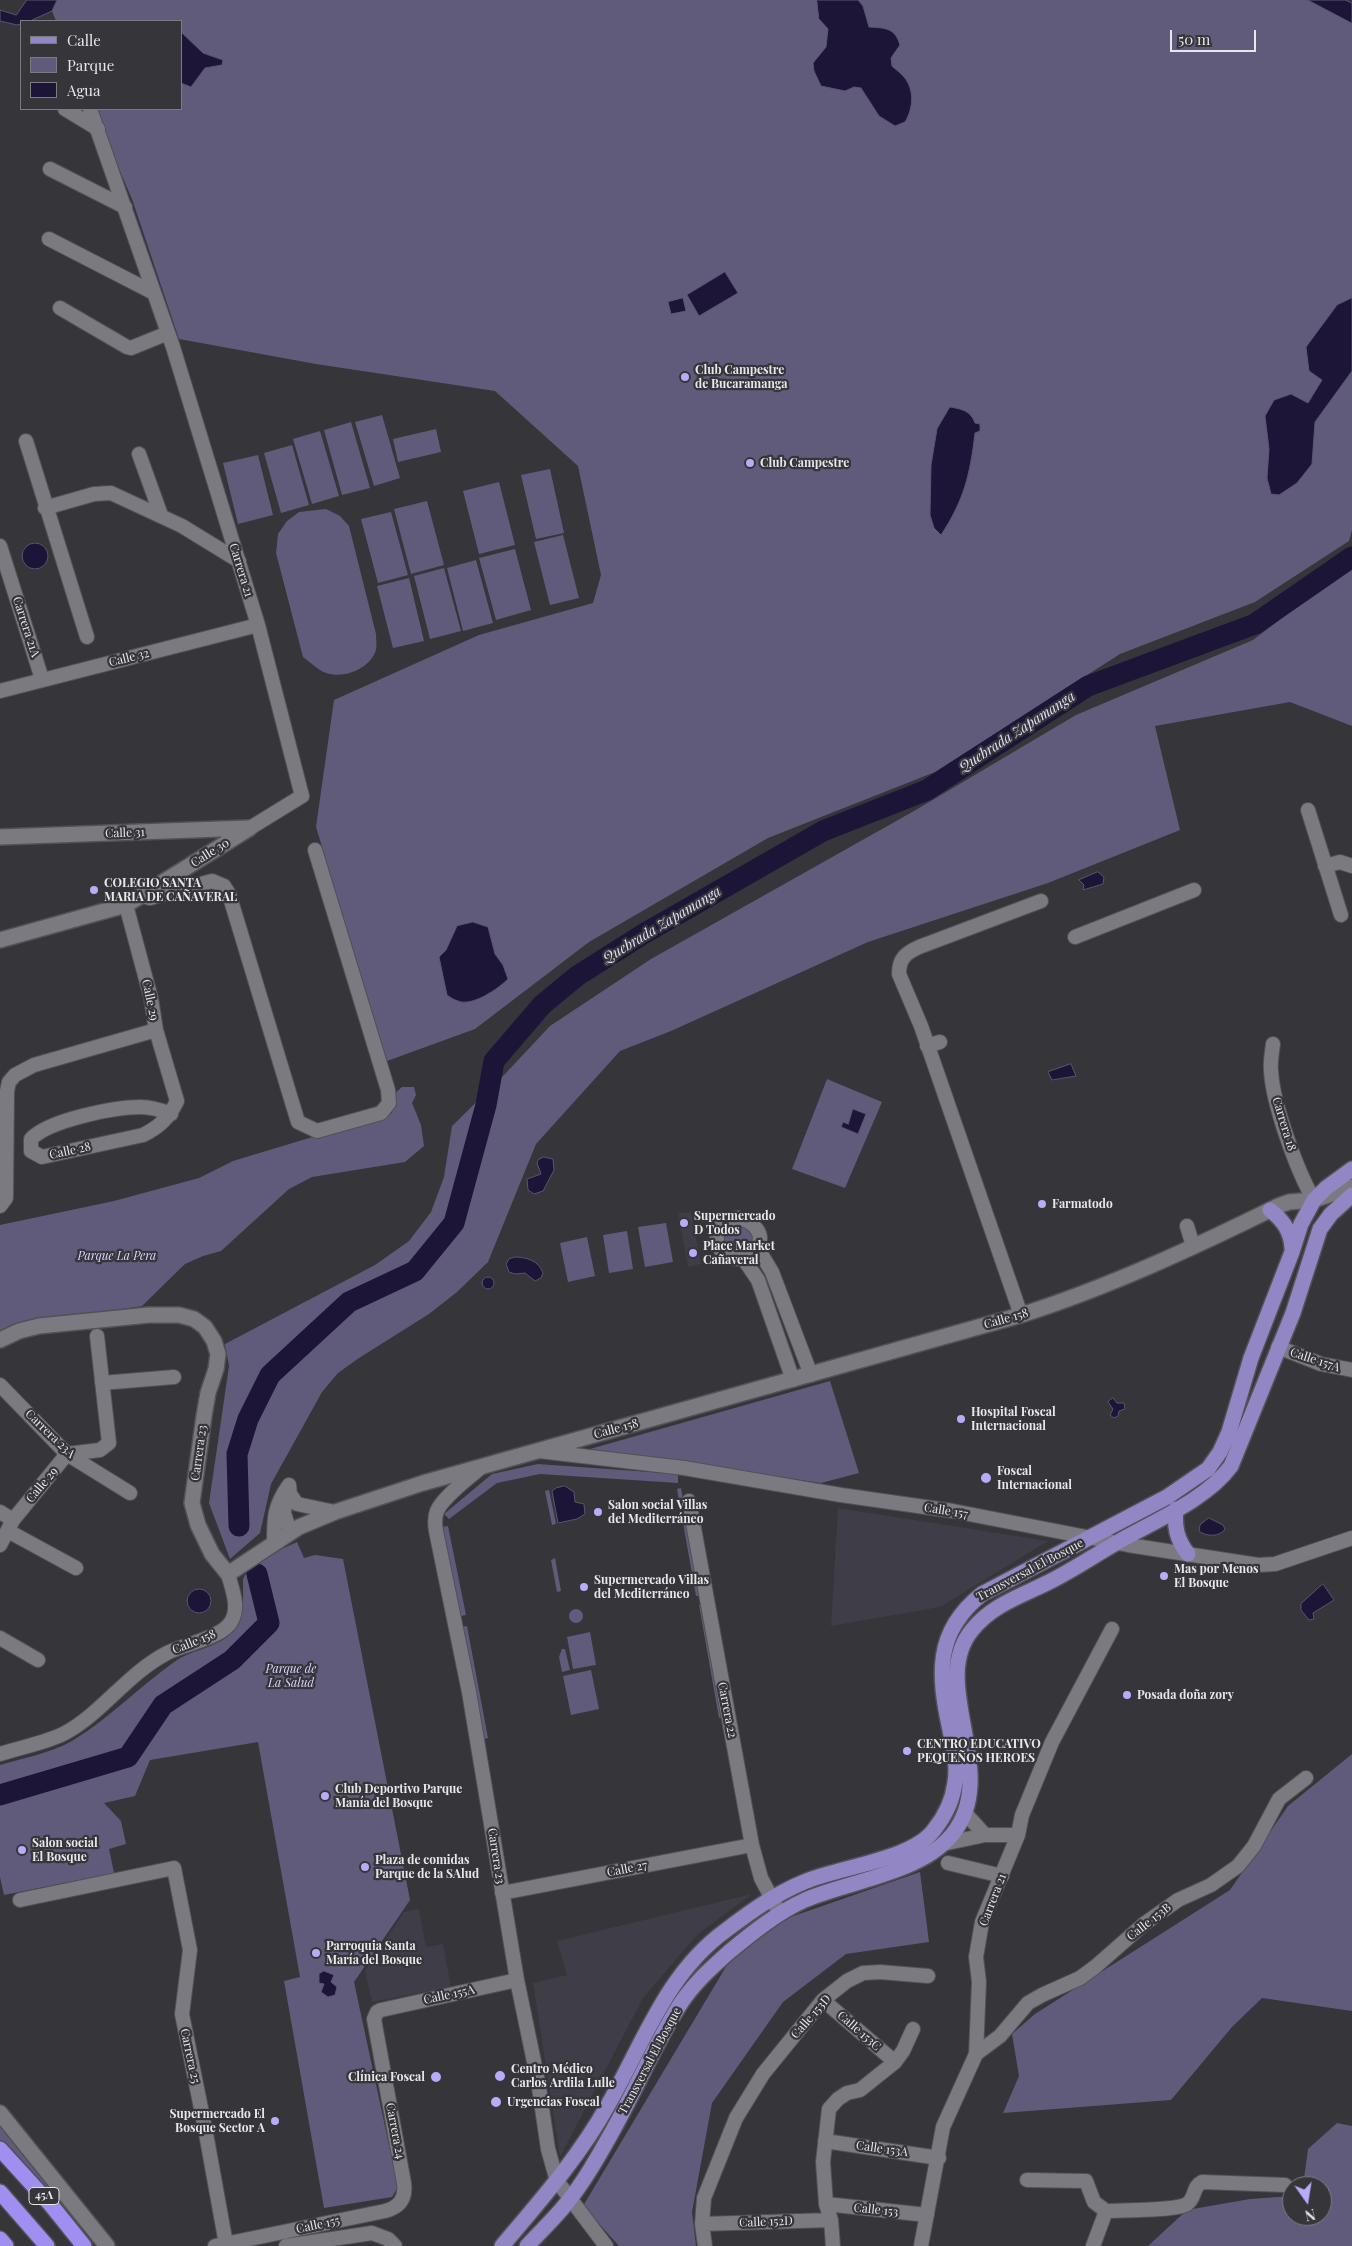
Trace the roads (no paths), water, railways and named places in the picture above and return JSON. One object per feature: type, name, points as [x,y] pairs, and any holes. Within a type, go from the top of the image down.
[{"type":"highway","name":"45A","points":[[0,2150],[52,2204],[84,2246]]},
{"type":"highway","name":"45A","points":[[0,2192],[47,2246]]},
{"type":"highway","points":[[52,2204],[106,2245]]},
{"type":"highway","points":[[0,2239],[6,2246]]},
{"type":"main road","name":"Transversal El Bosque","points":[[502,2246],[557,2181],[608,2106],[663,2000],[678,1978],[705,1948],[723,1932],[772,1898],[806,1881],[904,1851],[933,1832],[947,1810],[956,1780],[956,1759],[947,1720],[941,1673],[942,1657],[949,1632],[967,1606],[982,1594],[1091,1538],[1182,1488],[1208,1469],[1220,1452],[1229,1432],[1251,1358],[1301,1224],[1314,1200],[1326,1188],[1352,1169]]},
{"type":"main road","name":"Transversal El Bosque","points":[[527,2246],[571,2198],[612,2133],[679,2006],[696,1983],[730,1951],[780,1914],[803,1901],[834,1889],[916,1862],[943,1844],[957,1829],[965,1813],[970,1765],[957,1682],[957,1667],[965,1640],[971,1630],[1001,1604],[1050,1582],[1176,1509],[1216,1483],[1230,1466],[1293,1313],[1320,1229],[1331,1214],[1352,1195]]},
{"type":"main road","points":[[1270,1210],[1280,1218],[1287,1228],[1292,1240],[1292,1252]]},
{"type":"main road","points":[[1176,1509],[1175,1527],[1178,1537],[1188,1554]]},
{"type":"street","points":[[67,110],[98,129]]},
{"type":"street","name":"Carrera 21","points":[[90,110],[173,347],[258,625],[302,796]]},
{"type":"street","points":[[50,169],[125,207]]},
{"type":"street","points":[[49,239],[154,293]]},
{"type":"street","points":[[60,308],[127,347],[134,347],[168,333]]},
{"type":"street","points":[[26,441],[45,508],[87,637]]},
{"type":"street","points":[[139,454],[161,515]]},
{"type":"street","points":[[45,508],[94,494],[111,493],[161,515],[239,561]]},
{"type":"street","name":"Carrera 21A","points":[[0,546],[42,679]]},
{"type":"street","name":"Calle 32","points":[[0,691],[258,625]]},
{"type":"street","name":"Calle 30","points":[[0,940],[126,905],[302,796]]},
{"type":"street","points":[[1308,810],[1341,916]]},
{"type":"street","name":"Calle 31","points":[[0,837],[250,828]]},
{"type":"street","points":[[143,896],[150,898],[212,881],[224,886],[229,894],[298,1122],[317,1131],[381,1113],[389,1103],[388,1090],[315,850]]},
{"type":"street","points":[[1325,866],[1340,862],[1352,866]]},
{"type":"street","points":[[1075,937],[1194,890]]},
{"type":"street","points":[[982,1172],[926,1024],[899,974],[900,960],[909,952],[931,942],[1041,901]]},
{"type":"street","name":"Calle 29","points":[[1,1205],[6,1198],[7,1091],[9,1082],[15,1075],[34,1065],[156,1030],[151,998],[126,905]]},
{"type":"street","points":[[156,1030],[177,1102],[171,1114]]},
{"type":"street","points":[[934,1044],[1021,1315]]},
{"type":"street","name":"Carrera 18","points":[[1273,1044],[1271,1070],[1275,1096],[1294,1143],[1303,1182],[1314,1200]]},
{"type":"street","name":"Calle 28","points":[[140,1107],[159,1109],[171,1114],[157,1128],[143,1135],[42,1157],[32,1150],[31,1139],[38,1132],[77,1117],[140,1107]]},
{"type":"street","name":"Calle 158","points":[[0,1754],[66,1732],[135,1674],[159,1658],[181,1646],[218,1633],[226,1628],[235,1612],[236,1602],[228,1574],[290,1532],[335,1512],[423,1483],[1021,1315],[1075,1297],[1289,1202],[1314,1200],[1352,1187]]},
{"type":"street","points":[[1314,1200],[1320,1214],[1320,1229]]},
{"type":"street","points":[[738,1218],[750,1222],[758,1229],[760,1234],[757,1247],[743,1258],[736,1259],[724,1255],[717,1244],[718,1231],[726,1221],[738,1218]]},
{"type":"street","points":[[1187,1226],[1193,1246]]},
{"type":"street","points":[[757,1247],[772,1272],[811,1374]]},
{"type":"street","points":[[743,1258],[758,1280],[793,1380]]},
{"type":"street","name":"Carrera 23","points":[[0,1340],[19,1330],[39,1326],[149,1315],[179,1315],[194,1319],[205,1327],[214,1341],[218,1354],[216,1369],[208,1393],[192,1503],[198,1526],[209,1547],[228,1574]]},
{"type":"street","points":[[67,1454],[100,1450],[109,1443],[98,1336]]},
{"type":"street","name":"Calle 157A","points":[[1278,1347],[1321,1364],[1352,1370]]},
{"type":"street","points":[[102,1383],[174,1378]]},
{"type":"street","name":"Carrera 23A","points":[[0,1385],[67,1454],[130,1492]]},
{"type":"street","name":"Calle 157","points":[[536,1451],[684,1468],[841,1495],[953,1511],[1116,1543],[1268,1566],[1352,1538]]},
{"type":"street","name":"Calle 29","points":[[0,1545],[10,1525],[67,1454]]},
{"type":"street","name":"Carrera 23","points":[[480,1468],[443,1503],[437,1511],[435,1521],[469,1692],[516,1980],[538,2081],[548,2149],[557,2181],[606,2246]]},
{"type":"street","points":[[289,1485],[290,1494],[297,1504],[335,1512]]},
{"type":"street","points":[[289,1485],[284,1504],[290,1532]]},
{"type":"street","points":[[274,1543],[274,1514],[281,1496],[289,1485]]},
{"type":"street","name":"Carrera 22","points":[[689,1501],[752,1845],[762,1878],[780,1914]]},
{"type":"street","points":[[0,1512],[10,1525],[76,1568]]},
{"type":"street","name":"Carrera 21","points":[[922,2246],[943,2127],[976,2054],[979,1982],[976,1957],[982,1922],[1018,1835],[1022,1815],[1052,1742],[1112,1629]]},
{"type":"street","points":[[0,1638],[38,1660]]},
{"type":"street","name":"Calle 153B","points":[[976,2054],[1000,2036],[1028,2003],[1080,1978],[1178,1900],[1210,1886],[1238,1866],[1254,1846],[1279,1799],[1306,1778]]},
{"type":"street","points":[[965,1813],[985,1835]]},
{"type":"street","points":[[943,1844],[985,1835],[1018,1835]]},
{"type":"street","name":"Calle 27","points":[[502,1893],[752,1845]]},
{"type":"street","points":[[948,1864],[1002,1876]]},
{"type":"street","name":"Carrera 25","points":[[20,1900],[174,1868],[190,1950],[182,2014],[220,2245]]},
{"type":"street","name":"Calle 153D","points":[[702,2224],[704,2198],[736,2118],[763,2074],[823,2000],[847,1981],[863,1974],[880,1972],[928,1976]]},
{"type":"street","name":"Calle 155A","points":[[381,2010],[516,1980]]},
{"type":"street","name":"Calle 153C","points":[[823,2000],[895,2062]]},
{"type":"street","name":"Carrera 24","points":[[381,2010],[375,2015],[374,2019],[404,2183],[404,2196]]},
{"type":"street","points":[[833,2246],[831,2220],[826,2204],[823,2162],[829,2109],[838,2099],[847,2093],[860,2090],[895,2062],[904,2051],[914,2029]]},
{"type":"street","points":[[0,2112],[106,2245]]},
{"type":"street","name":"Calle 153A","points":[[825,2141],[939,2158]]},
{"type":"street","points":[[1027,2180],[1086,2181],[1094,2202],[1106,2211],[1183,2206],[1193,2198],[1195,2188],[1202,2182],[1282,2185]]},
{"type":"street","name":"Calle 155","points":[[220,2245],[393,2209],[401,2202],[404,2196]]},
{"type":"street","name":"Calle 153","points":[[826,2204],[927,2215]]},
{"type":"street","points":[[1093,2246],[1106,2211]]},
{"type":"street","name":"Calle 152D","points":[[702,2224],[831,2220]]},
{"type":"street","points":[[702,2224],[705,2246]]},
{"type":"street","name":"Calle 155","points":[[286,2246],[360,2233],[381,2235],[395,2246]]},
{"type":"street","points":[[220,2245],[240,2246]]},
{"type":"water","points":[[27,0],[57,0],[52,11],[32,20],[20,20],[20,24],[17,25],[0,21],[0,10],[16,15]]},
{"type":"water","points":[[817,0],[858,0],[863,6],[869,27],[889,30],[898,39],[900,45],[891,58],[892,66],[908,82],[912,100],[905,122],[895,126],[879,116],[861,88],[854,87],[845,91],[821,86],[814,71],[813,63],[826,47],[828,29],[819,19]]},
{"type":"water","points":[[1308,0],[1345,0],[1352,3],[1352,23]]},
{"type":"water","points":[[182,33],[203,53],[223,60],[222,65],[205,68],[191,87],[182,83]]},
{"type":"water","points":[[725,272],[738,293],[699,316],[687,295]]},
{"type":"water","points":[[683,298],[686,311],[671,314],[668,302]]},
{"type":"water","points":[[1352,298],[1352,371],[1315,422],[1312,464],[1297,483],[1279,495],[1271,494],[1267,478],[1269,449],[1265,416],[1274,400],[1291,394],[1308,403],[1322,380],[1309,371],[1306,347],[1337,305]]},
{"type":"water","points":[[950,407],[968,413],[975,423],[980,424],[980,431],[975,433],[971,462],[961,498],[941,535],[934,528],[930,515],[931,465],[937,429]]},
{"type":"water","points":[[35,543],[44,547],[48,556],[44,565],[35,569],[26,565],[22,556],[26,547]]},
{"type":"water","points":[[1098,872],[1104,877],[1103,884],[1083,890],[1084,885],[1079,880]]},
{"type":"water","points":[[473,922],[488,927],[495,954],[503,965],[508,979],[498,988],[484,996],[470,1002],[464,1002],[455,1000],[447,995],[439,957],[446,950],[457,926]]},
{"type":"water","points":[[1071,1064],[1076,1076],[1052,1080],[1048,1072]]},
{"type":"water","points":[[853,1109],[866,1114],[858,1134],[841,1127],[843,1122],[848,1124]]},
{"type":"water","points":[[544,1157],[553,1159],[554,1170],[543,1191],[534,1194],[528,1190],[527,1179],[541,1174],[537,1163],[538,1160]]},
{"type":"water","points":[[515,1257],[528,1259],[539,1265],[543,1273],[541,1278],[535,1281],[525,1273],[515,1274],[509,1272],[506,1264],[509,1259]]},
{"type":"water","points":[[490,1277],[493,1278],[493,1288],[486,1289],[483,1288],[482,1281],[483,1278]]},
{"type":"water","points":[[1113,1398],[1117,1403],[1124,1403],[1125,1409],[1119,1411],[1118,1416],[1114,1418],[1110,1415],[1113,1409],[1108,1402]]},
{"type":"water","points":[[565,1486],[574,1492],[575,1502],[584,1504],[585,1514],[577,1519],[558,1523],[552,1491]]},
{"type":"water","points":[[1209,1518],[1223,1525],[1225,1529],[1223,1532],[1213,1535],[1199,1531],[1200,1525]]},
{"type":"water","points":[[1323,1584],[1334,1600],[1313,1613],[1314,1619],[1309,1620],[1301,1610],[1301,1604]]},
{"type":"water","points":[[199,1589],[208,1592],[211,1601],[208,1610],[199,1613],[190,1610],[187,1601],[190,1592]]},
{"type":"water","points":[[324,1971],[334,1975],[331,1982],[337,1987],[335,1995],[328,1997],[321,1992],[324,1984],[319,1983],[319,1974]]},
{"type":"waterway","name":"Quebrada Zapamanga","points":[[239,1526],[237,1454],[248,1419],[270,1375],[349,1302],[415,1271],[454,1223],[486,1105],[494,1061],[542,1005],[577,976],[645,933],[823,831],[927,790],[1088,686],[1255,624],[1352,557]]},
{"type":"waterway","name":"Quebrada Zapamanga","points":[[0,1795],[128,1757],[163,1705],[232,1660],[269,1623],[257,1574]]},
{"type":"place","name":"Club Campestre de Bucaramanga","points":[[685,377]]},
{"type":"place","name":"Club Campestre","points":[[750,463]]},
{"type":"place","name":"COLEGIO SANTA MARIA DE CAÑAVERAL","points":[[94,890]]},
{"type":"place","name":"Farmatodo","points":[[1042,1204]]},
{"type":"place","name":"Supermercado D Todos","points":[[684,1223]]},
{"type":"place","name":"Place Market Cañaveral","points":[[693,1253]]},
{"type":"place","name":"Hospital Foscal Internacional","points":[[961,1419]]},
{"type":"place","name":"Foscal Internacional","points":[[986,1478]]},
{"type":"place","name":"Salon social Villas del Mediterráneo","points":[[598,1512]]},
{"type":"place","name":"Mas por Menos El Bosque","points":[[1164,1576]]},
{"type":"place","name":"Supermercado Villas del Mediterráneo","points":[[584,1587]]},
{"type":"place","name":"Posada doña zory","points":[[1127,1695]]},
{"type":"place","name":"CENTRO EDUCATIVO PEQUEÑOS HEROES","points":[[907,1751]]},
{"type":"place","name":"Club Deportivo Parque Manía del Bosque","points":[[325,1796]]},
{"type":"place","name":"Salon social El Bosque","points":[[22,1850]]},
{"type":"place","name":"Plaza de comidas Parque de la SAlud","points":[[365,1867]]},
{"type":"place","name":"Parroquia Santa María del Bosque","points":[[316,1953]]},
{"type":"place","name":"Centro Médico Carlos Ardila Lulle","points":[[500,2076]]},
{"type":"place","name":"Clínica Foscal","points":[[436,2077]]},
{"type":"place","name":"Urgencias Foscal","points":[[496,2102]]},
{"type":"place","name":"Supermercado El Bosque Sector A","points":[[275,2121]]},
{"type":"park label","name":"Parque La Pera","points":[[117,1256]]},
{"type":"park label","name":"Parque de La Salud","points":[[291,1676]]}]
